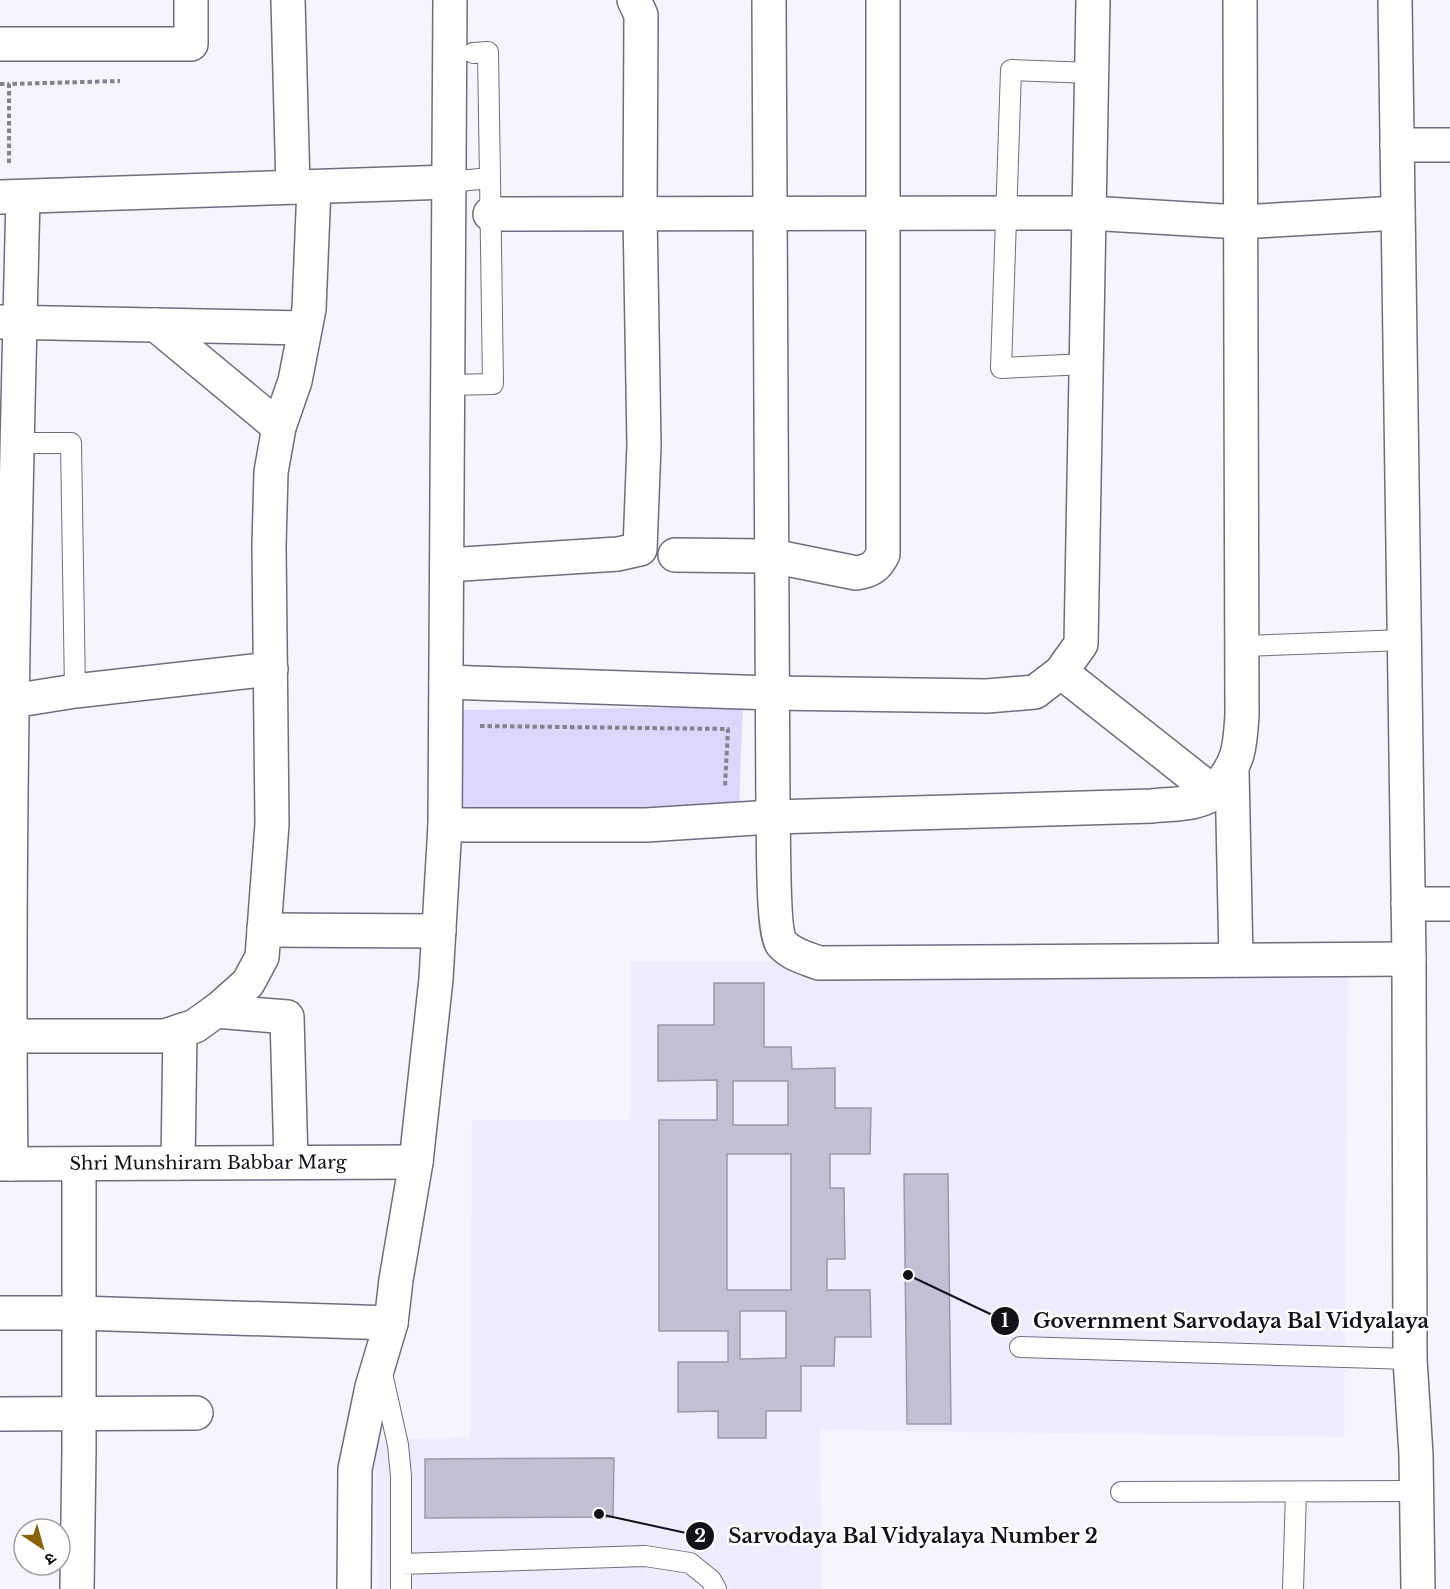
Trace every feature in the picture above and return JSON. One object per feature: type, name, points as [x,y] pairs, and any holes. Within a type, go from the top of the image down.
[{"type":"street","points":[[0,44],[191,44],[191,0]]},
{"type":"street","points":[[9,1036],[165,1036],[195,1026],[216,1011],[248,983],[262,957],[272,824],[269,546],[271,472],[279,427],[295,381],[309,309],[304,187],[288,0]]},
{"type":"street","points":[[354,1589],[355,1469],[372,1387],[391,1323],[416,1162],[439,931],[445,825],[450,0]]},
{"type":"street","points":[[447,565],[618,554],[640,549],[644,445],[640,214],[641,15],[634,0]]},
{"type":"street","points":[[769,0],[773,817],[776,922],[781,942],[796,955],[819,963],[1409,959]]},
{"type":"street","points":[[675,555],[772,556],[856,573],[869,571],[879,562],[883,554],[883,0]]},
{"type":"street","points":[[446,682],[772,693],[987,696],[1035,692],[1061,672],[1081,644],[1093,0]]},
{"type":"street","points":[[445,825],[646,825],[773,817],[1152,806],[1188,802],[1206,797],[1222,782],[1239,751],[1240,742],[1242,646],[1240,0]]},
{"type":"street","points":[[1395,0],[1409,959],[1410,1359],[1418,1589]]},
{"type":"street","points":[[1397,145],[1450,145]]},
{"type":"street","points":[[6,1164],[9,1036],[7,702],[10,197],[449,182]]},
{"type":"street","points":[[490,214],[1089,213],[1240,222],[1398,213]]},
{"type":"street","points":[[10,322],[305,328]]},
{"type":"street","points":[[156,325],[279,427]]},
{"type":"street","points":[[7,702],[75,691],[271,669]]},
{"type":"street","points":[[1061,672],[1222,782]]},
{"type":"street","points":[[1222,782],[1236,960]]},
{"type":"street","points":[[1408,904],[1450,904]]},
{"type":"street","points":[[264,930],[439,931]]},
{"type":"street","points":[[216,1011],[287,1017],[291,1162]]},
{"type":"street","points":[[178,1163],[180,1031]]},
{"type":"street","name":"Shri Munshiram Babbar Marg","points":[[6,1164],[416,1162]]},
{"type":"street","points":[[77,1589],[79,1164]]},
{"type":"street","points":[[0,1312],[79,1312],[391,1323]]},
{"type":"street","points":[[0,1414],[196,1413]]},
{"type":"lane","points":[[448,385],[493,384],[488,52],[473,53]]},
{"type":"lane","points":[[1086,364],[1001,368],[1011,70],[1092,73]]},
{"type":"lane","points":[[449,182],[490,178]]},
{"type":"lane","points":[[8,444],[71,443],[75,691]]},
{"type":"lane","points":[[1242,646],[1404,640]]},
{"type":"lane","points":[[1020,1347],[1410,1359]]},
{"type":"lane","points":[[380,1361],[398,1445],[401,1476],[401,1589]]},
{"type":"lane","points":[[1121,1492],[1416,1491]]},
{"type":"lane","points":[[1293,1589],[1296,1493]]},
{"type":"lane","points":[[401,1564],[645,1556],[690,1563],[711,1580],[716,1589]]},
{"type":"path","points":[[0,84],[123,81]]},
{"type":"path","points":[[9,84],[10,197]]},
{"type":"path","points":[[475,726],[728,729],[724,820]]},
{"type":"shaded area","points":[[743,707],[739,807],[455,811],[456,710]]},
{"type":"shaded area","points":[[631,961],[1348,962],[1344,1437],[820,1430],[822,1589],[377,1589],[375,1440],[470,1437],[472,1120],[630,1120]]},
{"type":"building","points":[[714,983],[764,983],[764,1047],[791,1047],[792,1069],[835,1068],[835,1108],[871,1108],[870,1154],[830,1154],[830,1188],[844,1188],[845,1259],[827,1259],[827,1290],[870,1290],[871,1337],[835,1337],[834,1366],[801,1366],[801,1411],[766,1411],[766,1438],[718,1438],[718,1411],[678,1412],[678,1362],[728,1362],[728,1331],[659,1331],[659,1120],[717,1120],[717,1080],[658,1081],[658,1025],[714,1025]],"holes":[[[733,1081],[788,1081],[788,1125],[733,1125]],[[727,1154],[791,1154],[791,1290],[727,1290]],[[740,1311],[786,1311],[786,1358],[740,1359]]]},
{"type":"building","points":[[904,1174],[948,1174],[951,1424],[907,1424]]},
{"type":"building","points":[[614,1458],[613,1517],[425,1518],[425,1459]]},
{"type":"place","name":"Government Sarvodaya Bal Vidyalaya","points":[[908,1275]]},
{"type":"place","name":"Sarvodaya Bal Vidyalaya Number 2","points":[[599,1514]]}]
